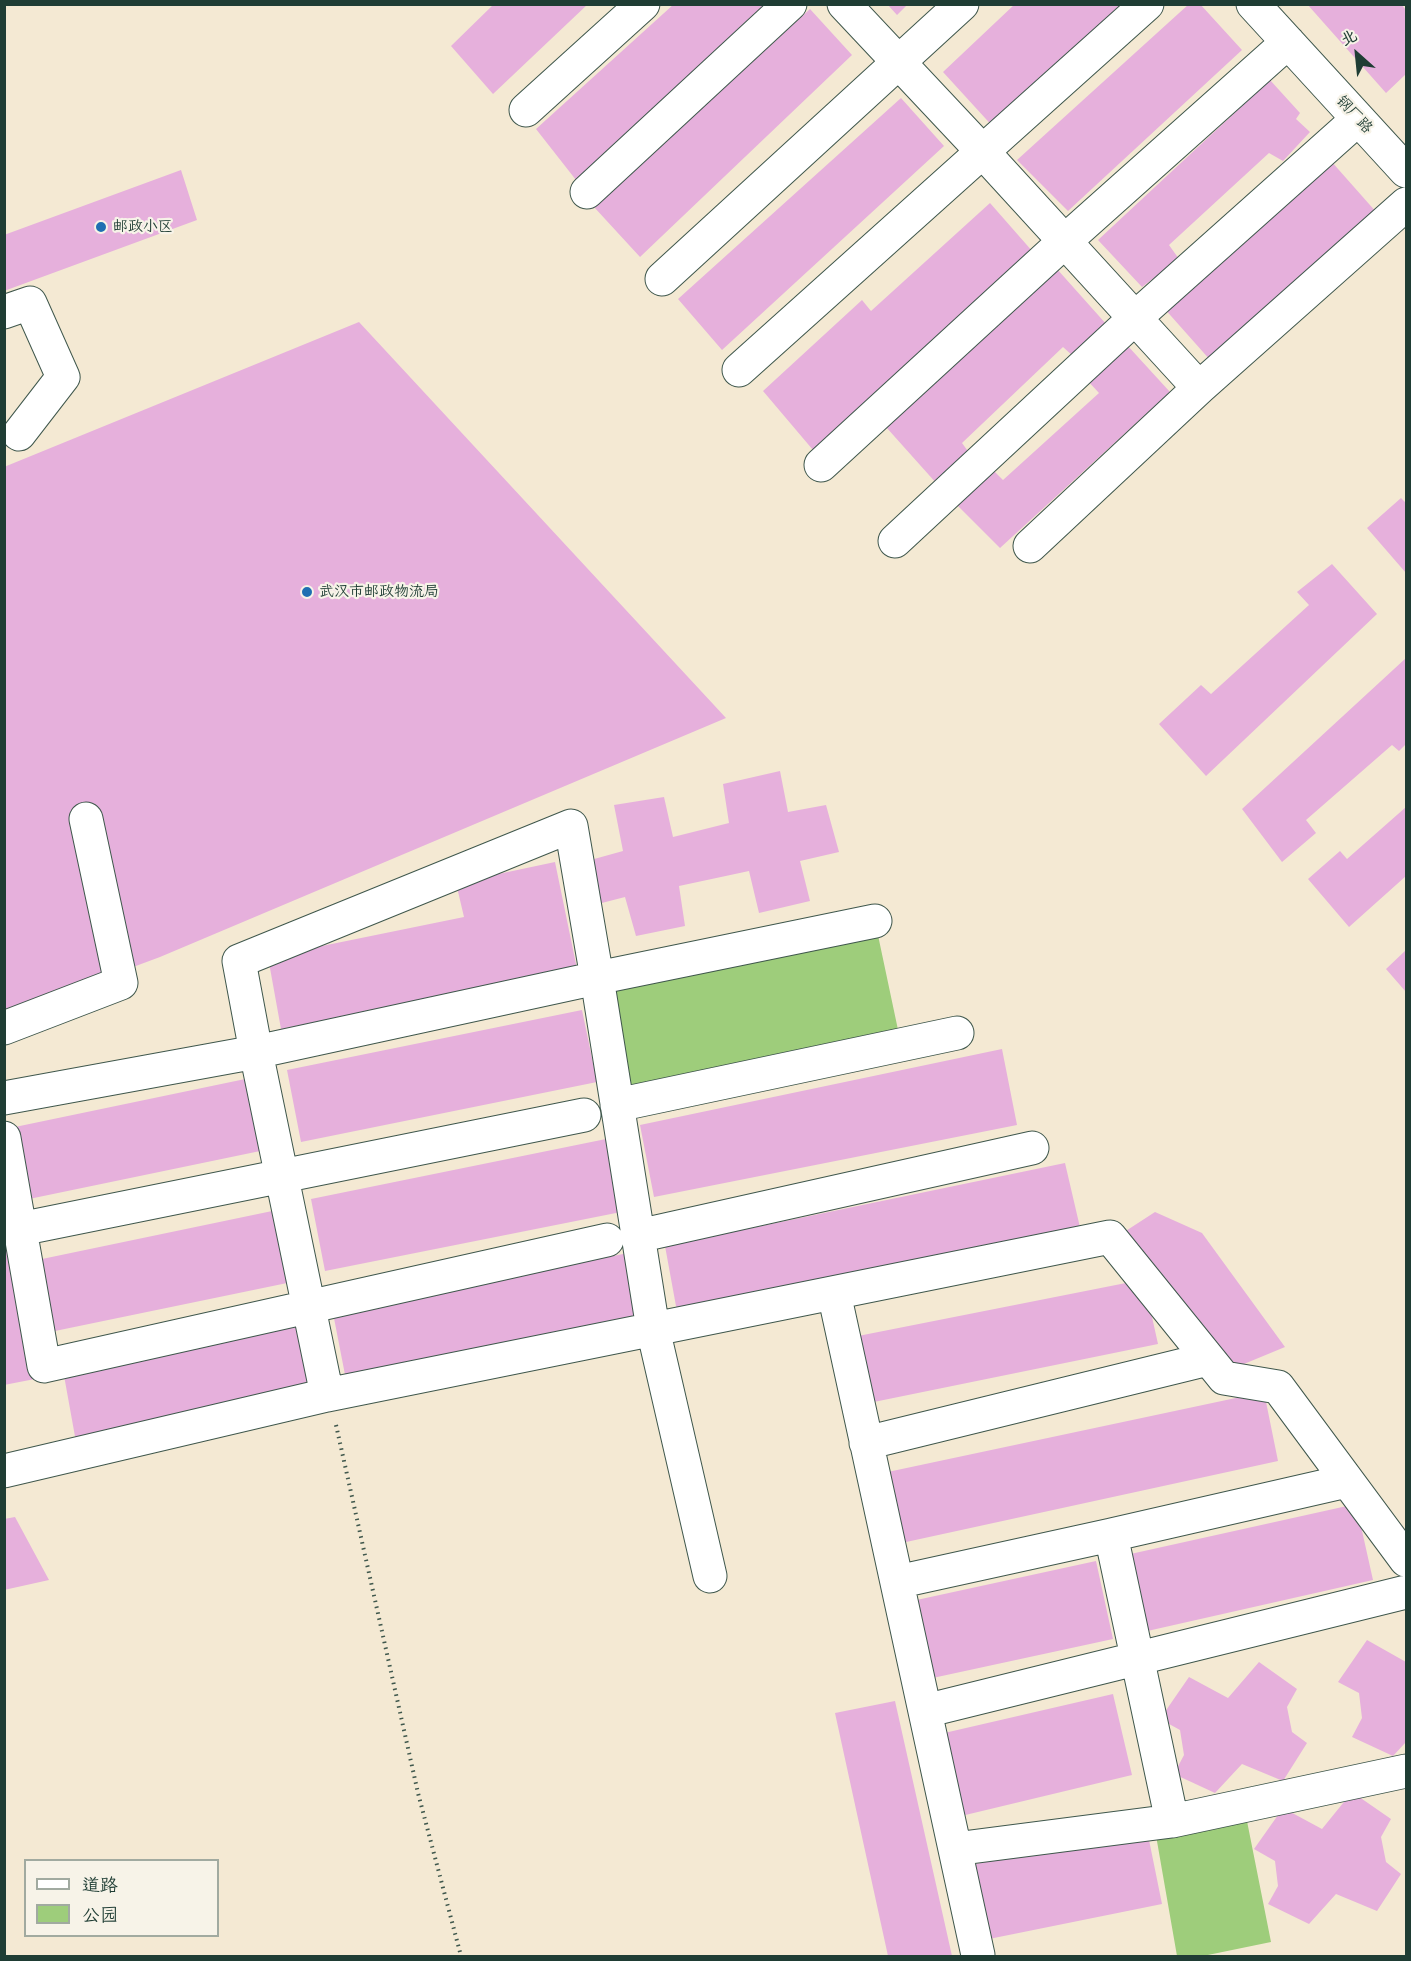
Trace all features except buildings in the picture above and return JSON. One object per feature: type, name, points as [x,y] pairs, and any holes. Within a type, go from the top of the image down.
[{"type":"street","points":[[526,111],[644,4]]},
{"type":"street","points":[[587,192],[790,4]]},
{"type":"street","points":[[844,4],[1199,388]]},
{"type":"street","points":[[662,279],[962,4]]},
{"type":"street","points":[[739,370],[1147,4]]},
{"type":"street","name":"钢厂路","points":[[1253,4],[1407,171]]},
{"type":"street","points":[[821,465],[1065,241],[1288,42]]},
{"type":"street","points":[[895,541],[1135,318],[1358,119]]},
{"type":"street","points":[[1030,546],[1199,388],[1407,204]]},
{"type":"street","points":[[4,312],[30,303],[63,377],[19,434]]},
{"type":"street","points":[[4,1028],[121,983],[86,819]]},
{"type":"street","points":[[327,1395],[239,961],[572,826],[653,1329],[710,1576]]},
{"type":"street","points":[[4,1098],[256,1052],[875,921]]},
{"type":"street","points":[[617,1105],[957,1032]]},
{"type":"street","points":[[20,1229],[282,1178],[584,1115]]},
{"type":"street","points":[[4,1137],[44,1366],[607,1240]]},
{"type":"street","points":[[638,1236],[1032,1148]]},
{"type":"street","points":[[4,1471],[327,1395],[1110,1237],[1224,1378],[1278,1387],[1407,1560]]},
{"type":"street","points":[[834,1293],[978,1955]]},
{"type":"street","points":[[866,1443],[1208,1359]]},
{"type":"street","points":[[897,1582],[1347,1480]]},
{"type":"street","points":[[1111,1535],[1172,1821]]},
{"type":"street","points":[[925,1711],[1407,1592]]},
{"type":"street","points":[[955,1849],[1172,1821],[1407,1771]]},
{"type":"path","points":[[327,1395],[346,1463],[418,1793],[461,1956]]},
{"type":"green space","points":[[875,921],[901,1044],[617,1105],[597,978]]},
{"type":"green space","points":[[1244,1806],[1271,1942],[1203,1956],[1177,1956],[1154,1824]]},
{"type":"place","name":"邮政小区","points":[[101,227]]},
{"type":"place","name":"武汉市邮政物流局","points":[[307,592]]}]
